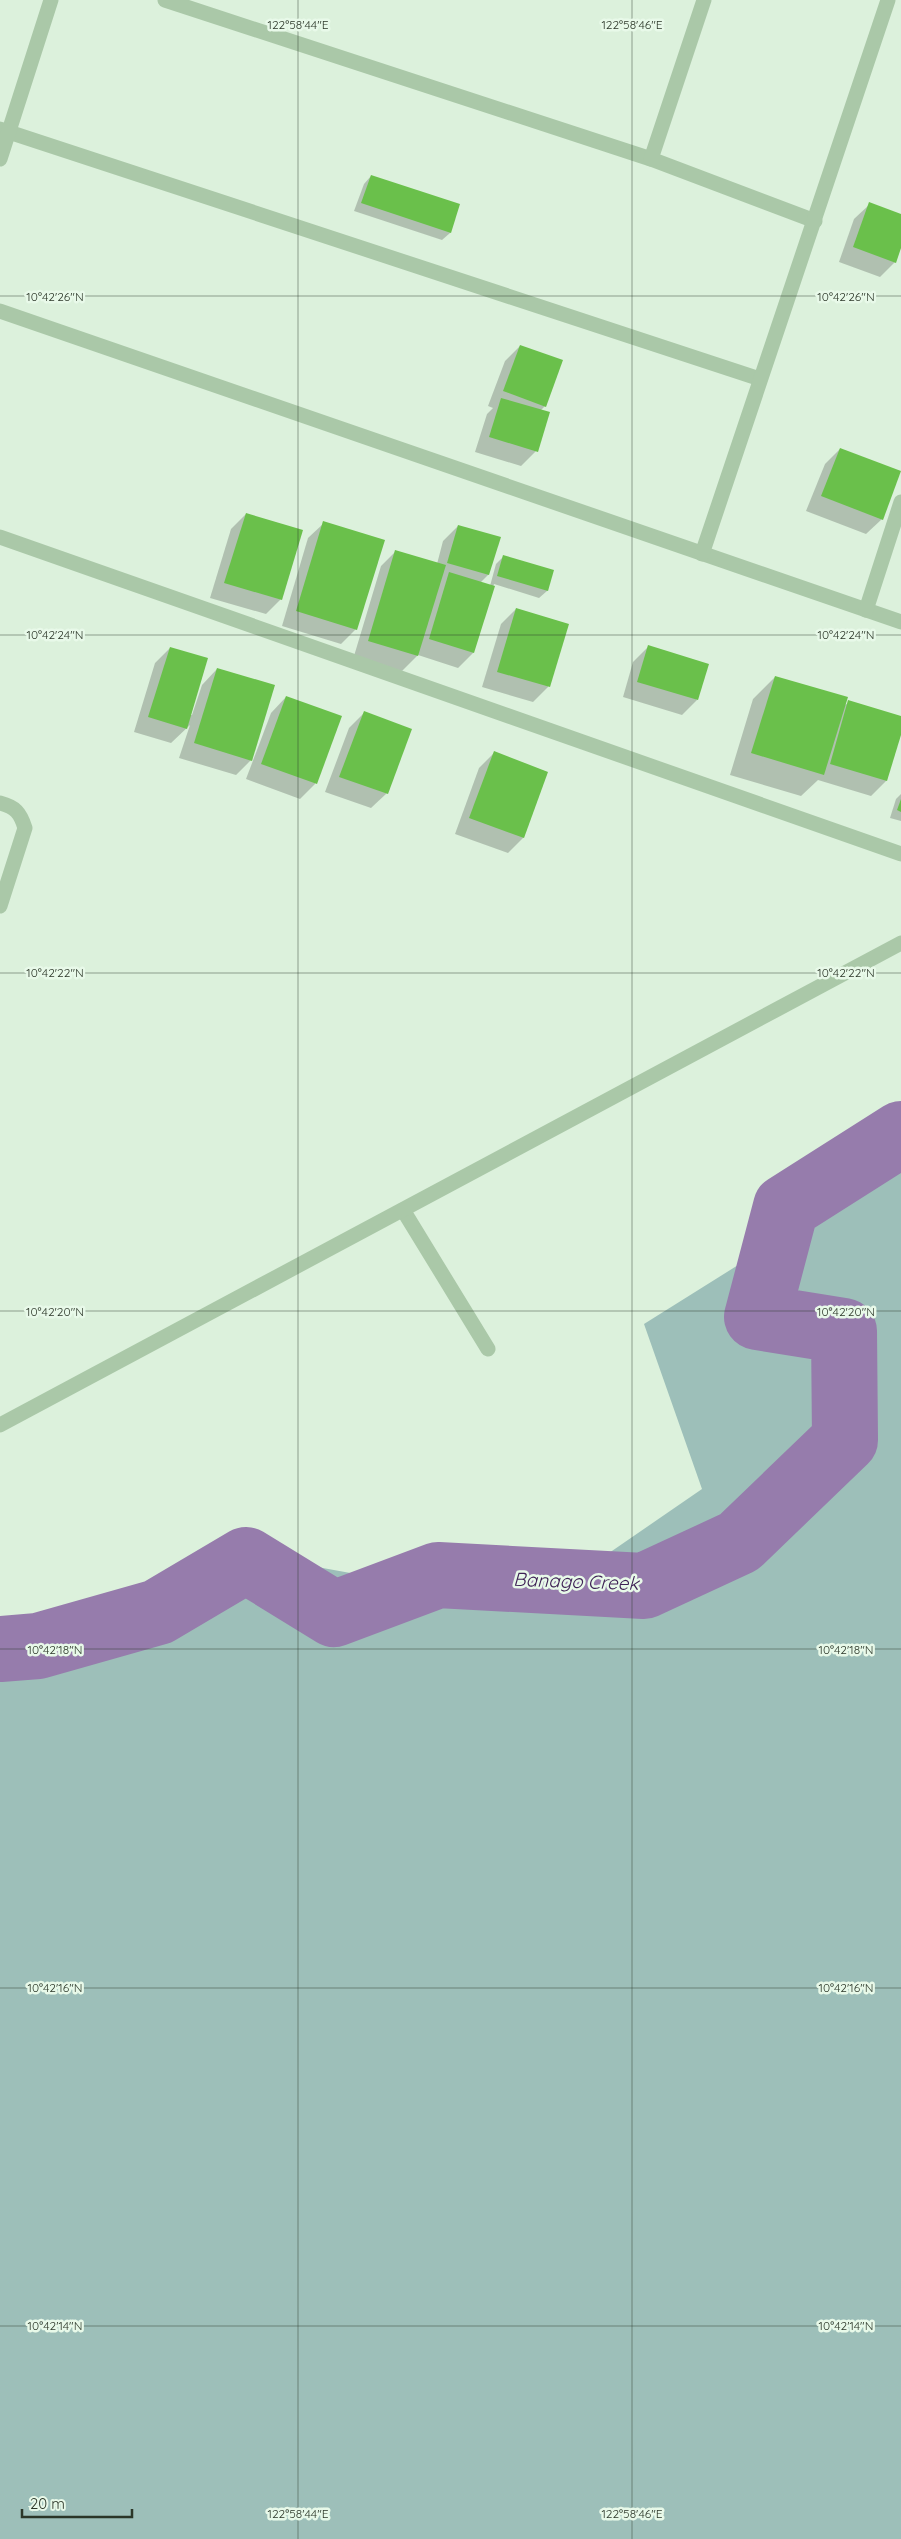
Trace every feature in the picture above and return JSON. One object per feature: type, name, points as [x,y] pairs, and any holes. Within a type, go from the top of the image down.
[{"type":"street","points":[[0,159],[5,131],[51,0]]},
{"type":"street","points":[[165,0],[651,159],[814,221]]},
{"type":"street","points":[[651,159],[704,0]]},
{"type":"street","points":[[702,554],[888,0]]},
{"type":"street","points":[[5,131],[760,379]]},
{"type":"street","points":[[0,311],[901,622]]},
{"type":"street","points":[[866,610],[901,502]]},
{"type":"street","points":[[0,537],[901,854]]},
{"type":"street","points":[[0,803],[14,807],[22,816],[24,828],[0,906]]},
{"type":"street","points":[[0,1425],[901,943]]},
{"type":"street","points":[[403,1210],[488,1349]]},
{"type":"shaded area","points":[[901,1163],[901,2539],[0,2539],[0,1668],[68,1665],[213,1548],[532,1606],[702,1489],[644,1324]]},
{"type":"building","points":[[371,175],[460,204],[451,233],[361,203]]},
{"type":"building","points":[[869,202],[901,214],[901,248],[896,263],[853,247]]},
{"type":"building","points":[[520,345],[563,360],[546,407],[503,391]]},
{"type":"building","points":[[501,398],[550,412],[538,452],[489,437]]},
{"type":"building","points":[[840,448],[901,471],[883,520],[821,496]]},
{"type":"building","points":[[246,513],[303,530],[282,600],[224,583]]},
{"type":"building","points":[[323,521],[385,540],[357,630],[296,611]]},
{"type":"building","points":[[458,525],[501,537],[489,575],[447,563]]},
{"type":"building","points":[[395,550],[446,565],[418,656],[368,641]]},
{"type":"building","points":[[503,555],[554,570],[548,591],[497,576]]},
{"type":"building","points":[[449,572],[495,586],[474,653],[429,639]]},
{"type":"building","points":[[516,608],[569,624],[550,687],[497,672]]},
{"type":"building","points":[[648,645],[709,664],[698,700],[637,682]]},
{"type":"building","points":[[170,647],[208,658],[187,729],[148,717]]},
{"type":"building","points":[[217,668],[275,685],[252,761],[194,743]]},
{"type":"building","points":[[775,676],[848,697],[824,775],[751,753]]},
{"type":"building","points":[[286,696],[342,716],[317,784],[261,764]]},
{"type":"building","points":[[848,700],[901,716],[901,735],[887,781],[830,764]]},
{"type":"building","points":[[364,711],[412,729],[388,794],[339,777]]},
{"type":"building","points":[[494,751],[548,772],[524,838],[469,818]]},
{"type":"building","points":[[901,799],[901,812],[897,810]]},
{"type":"waterway","name":"Banago Creek","points":[[0,1649],[38,1646],[158,1612],[246,1560],[334,1614],[438,1575],[644,1586],[739,1542],[845,1440],[844,1331],[757,1317],[786,1207],[901,1134]]}]
